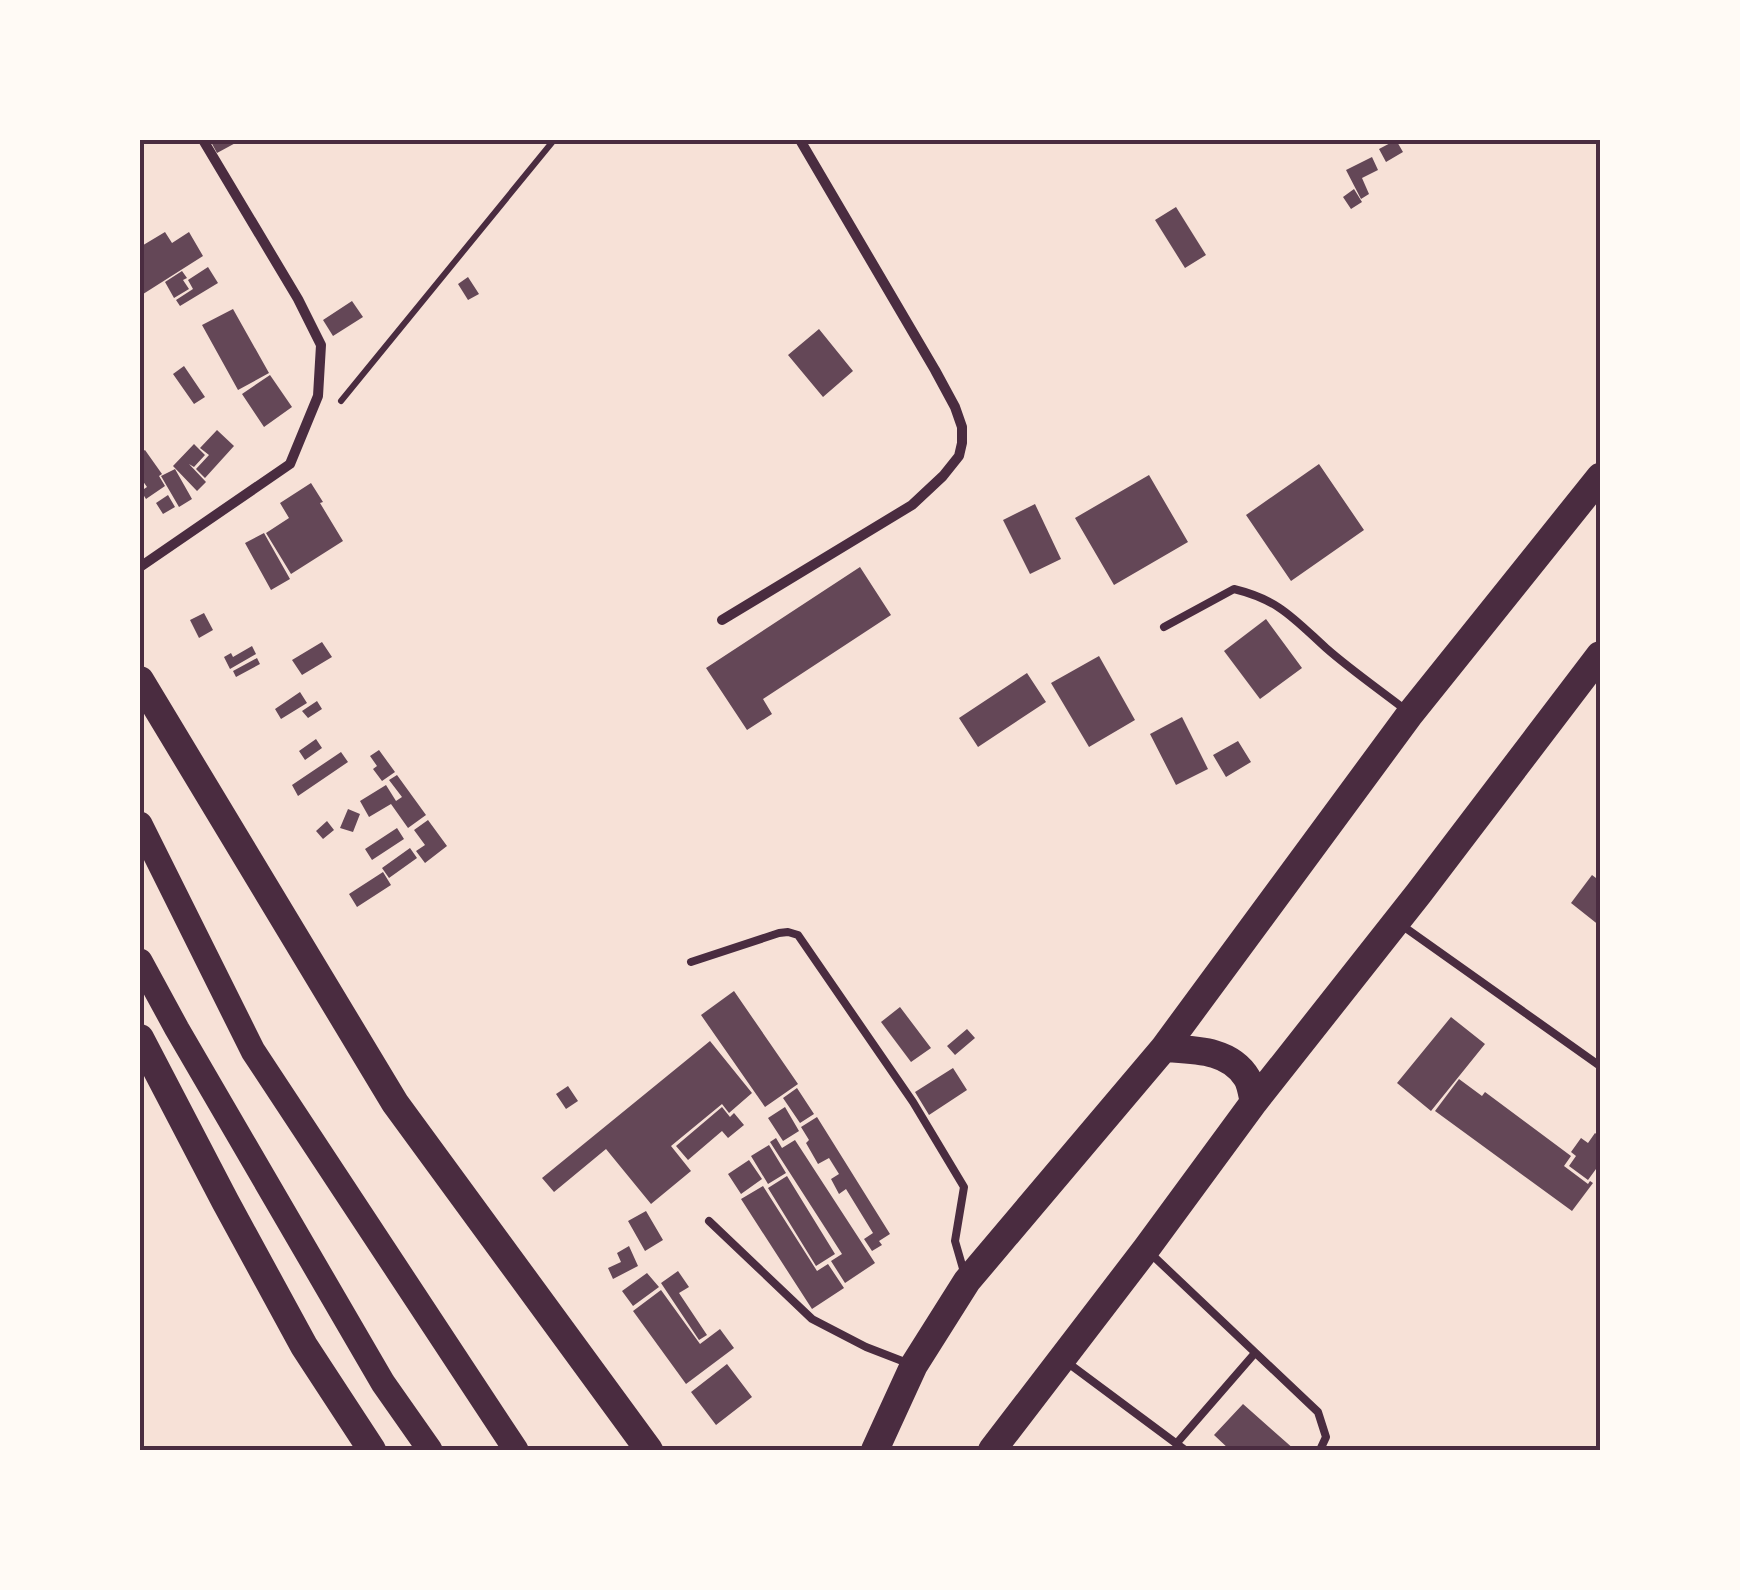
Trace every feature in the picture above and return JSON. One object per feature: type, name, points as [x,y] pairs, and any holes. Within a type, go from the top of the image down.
[{"type":"highway","points":[[875,1450],[914,1365],[967,1281],[1164,1048],[1410,714],[1600,478]]},
{"type":"highway","points":[[992,1450],[1254,1102],[1600,655]]},
{"type":"highway","points":[[140,680],[394,1102],[649,1450]]},
{"type":"highway","points":[[140,1038],[304,1346],[372,1450]]},
{"type":"highway","points":[[1164,1048],[1210,1052],[1234,1064],[1248,1079],[1254,1102]]},
{"type":"main road","points":[[140,824],[253,1051],[516,1450]]},
{"type":"main road","points":[[140,961],[383,1384],[430,1450]]},
{"type":"street","points":[[140,566],[290,464],[318,396],[321,345],[298,298],[203,140]]},
{"type":"street","points":[[722,620],[912,505],[951,466],[962,443],[962,427],[955,408],[935,370],[800,140]]},
{"type":"lane","points":[[1164,628],[1234,589],[1258,595],[1296,619],[1327,649],[1410,714]]},
{"type":"lane","points":[[1396,922],[1600,1066]]},
{"type":"lane","points":[[691,962],[779,933],[798,936],[913,1102],[964,1187],[955,1241],[967,1281]]},
{"type":"lane","points":[[709,1221],[812,1318],[866,1347],[914,1365]]},
{"type":"lane","points":[[1146,1249],[1318,1412],[1326,1437],[1320,1450]]},
{"type":"lane","points":[[1061,1358],[1180,1447],[1255,1353]]},
{"type":"path","points":[[340,402],[554,140]]},
{"type":"building","points":[[210,140],[241,140],[217,153]]},
{"type":"building","points":[[1396,140],[1403,152],[1386,162],[1379,149]]},
{"type":"building","points":[[1372,157],[1378,170],[1362,178],[1369,194],[1361,199],[1346,170]]},
{"type":"building","points":[[1354,189],[1362,202],[1351,209],[1343,197]]},
{"type":"building","points":[[1176,207],[1206,255],[1185,268],[1155,220]]},
{"type":"building","points":[[165,232],[172,243],[189,232],[203,256],[140,296],[140,247]]},
{"type":"building","points":[[208,267],[218,283],[180,306],[176,300],[193,289],[188,280]]},
{"type":"building","points":[[182,271],[189,289],[174,298],[165,282]]},
{"type":"building","points":[[468,277],[479,294],[468,300],[458,284]]},
{"type":"building","points":[[352,301],[363,317],[333,336],[323,320]]},
{"type":"building","points":[[233,309],[269,373],[238,390],[202,325]]},
{"type":"building","points":[[819,329],[853,371],[823,397],[788,355]]},
{"type":"building","points":[[184,366],[205,397],[194,404],[173,374]]},
{"type":"building","points":[[270,375],[292,407],[264,427],[242,394]]},
{"type":"building","points":[[217,430],[234,446],[205,478],[196,469],[209,455],[200,448]]},
{"type":"building","points":[[194,444],[205,455],[194,467],[189,464],[206,482],[197,491],[173,466]]},
{"type":"building","points":[[145,450],[162,474],[159,476],[165,486],[146,499],[141,491],[147,487],[140,477],[140,453]]},
{"type":"building","points":[[1319,464],[1364,530],[1291,581],[1246,515]]},
{"type":"building","points":[[175,469],[192,499],[179,507],[161,476]]},
{"type":"building","points":[[1149,475],[1188,542],[1114,585],[1075,518]]},
{"type":"building","points":[[311,483],[343,541],[291,574],[266,533],[289,518],[280,503]]},
{"type":"building","points":[[168,495],[175,507],[163,514],[156,503]]},
{"type":"building","points":[[1035,504],[1061,559],[1030,574],[1003,520]]},
{"type":"building","points":[[264,533],[290,579],[271,590],[245,543]]},
{"type":"building","points":[[860,567],[891,615],[763,699],[772,714],[747,730],[706,668]]},
{"type":"building","points":[[204,613],[213,630],[199,638],[190,620]]},
{"type":"building","points":[[1266,619],[1302,668],[1260,699],[1224,651]]},
{"type":"building","points":[[322,642],[332,657],[302,675],[292,660]]},
{"type":"building","points":[[252,646],[256,654],[230,669],[224,657],[231,653],[233,657]]},
{"type":"building","points":[[1099,656],[1135,720],[1089,747],[1051,683]]},
{"type":"building","points":[[257,658],[260,664],[236,677],[233,671]]},
{"type":"building","points":[[1027,673],[1046,702],[978,747],[959,718]]},
{"type":"building","points":[[300,692],[307,703],[281,719],[275,709]]},
{"type":"building","points":[[317,701],[322,709],[308,718],[302,711]]},
{"type":"building","points":[[1182,717],[1208,769],[1176,785],[1150,734]]},
{"type":"building","points":[[316,739],[322,748],[305,760],[299,751]]},
{"type":"building","points":[[1238,741],[1251,762],[1226,777],[1213,755]]},
{"type":"building","points":[[379,750],[395,772],[382,781],[370,756]]},
{"type":"building","points":[[341,752],[348,762],[298,796],[292,785]]},
{"type":"building","points":[[397,775],[426,815],[408,828],[391,804],[369,817],[360,801],[386,785],[396,801],[402,797],[389,780]]},
{"type":"building","points":[[348,809],[360,814],[353,832],[340,828]]},
{"type":"building","points":[[428,820],[447,846],[425,863],[416,851],[425,845],[414,830]]},
{"type":"building","points":[[327,821],[334,830],[323,839],[316,831]]},
{"type":"building","points":[[397,828],[404,839],[372,860],[365,849]]},
{"type":"building","points":[[410,848],[417,858],[389,878],[382,868]]},
{"type":"building","points":[[383,872],[391,885],[357,907],[349,894]]},
{"type":"building","points":[[1592,875],[1600,881],[1600,926],[1571,903]]},
{"type":"building","points":[[734,991],[798,1084],[765,1107],[701,1015]]},
{"type":"building","points":[[900,1007],[931,1048],[911,1062],[881,1022]]},
{"type":"building","points":[[1451,1017],[1485,1044],[1431,1111],[1397,1083]]},
{"type":"building","points":[[967,1029],[975,1038],[955,1055],[947,1046]]},
{"type":"building","points":[[710,1041],[752,1093],[729,1113],[722,1104],[671,1146],[691,1171],[651,1204],[606,1149],[554,1192],[542,1178]]},
{"type":"building","points":[[953,1068],[967,1090],[929,1115],[915,1092]]},
{"type":"building","points":[[1459,1079],[1482,1096],[1485,1092],[1571,1156],[1564,1166],[1588,1184],[1593,1183],[1572,1211],[1435,1111]]},
{"type":"building","points":[[568,1086],[578,1101],[566,1109],[556,1094]]},
{"type":"building","points":[[797,1088],[814,1114],[800,1123],[783,1098]]},
{"type":"building","points":[[722,1107],[744,1125],[728,1138],[722,1131],[688,1160],[676,1146]]},
{"type":"building","points":[[785,1107],[799,1131],[783,1141],[768,1118]]},
{"type":"building","points":[[817,1117],[890,1234],[872,1251],[864,1239],[873,1233],[846,1189],[839,1194],[831,1179],[839,1174],[829,1158],[818,1164],[806,1143],[809,1140],[801,1127]]},
{"type":"building","points":[[1595,1133],[1600,1137],[1600,1172],[1596,1169],[1588,1180],[1569,1166],[1576,1156],[1571,1152],[1581,1138],[1588,1143]]},
{"type":"building","points":[[776,1138],[782,1148],[795,1140],[875,1263],[845,1283],[831,1261],[842,1254],[770,1142]]},
{"type":"building","points":[[769,1145],[786,1173],[768,1184],[751,1156]]},
{"type":"building","points":[[749,1160],[762,1179],[741,1194],[728,1174]]},
{"type":"building","points":[[787,1176],[835,1254],[816,1266],[768,1188]]},
{"type":"building","points":[[763,1186],[817,1271],[828,1264],[844,1288],[812,1309],[741,1199]]},
{"type":"building","points":[[646,1211],[663,1240],[645,1251],[628,1221]]},
{"type":"building","points":[[629,1246],[638,1266],[613,1279],[608,1268],[621,1262],[617,1253]]},
{"type":"building","points":[[678,1271],[689,1287],[679,1293],[707,1335],[699,1340],[661,1283]]},
{"type":"building","points":[[647,1273],[659,1287],[633,1306],[622,1291]]},
{"type":"building","points":[[661,1290],[700,1344],[720,1329],[734,1348],[686,1384],[633,1311]]},
{"type":"building","points":[[727,1364],[752,1397],[716,1425],[691,1392]]},
{"type":"building","points":[[1243,1404],[1295,1450],[1230,1450],[1214,1435]]}]
